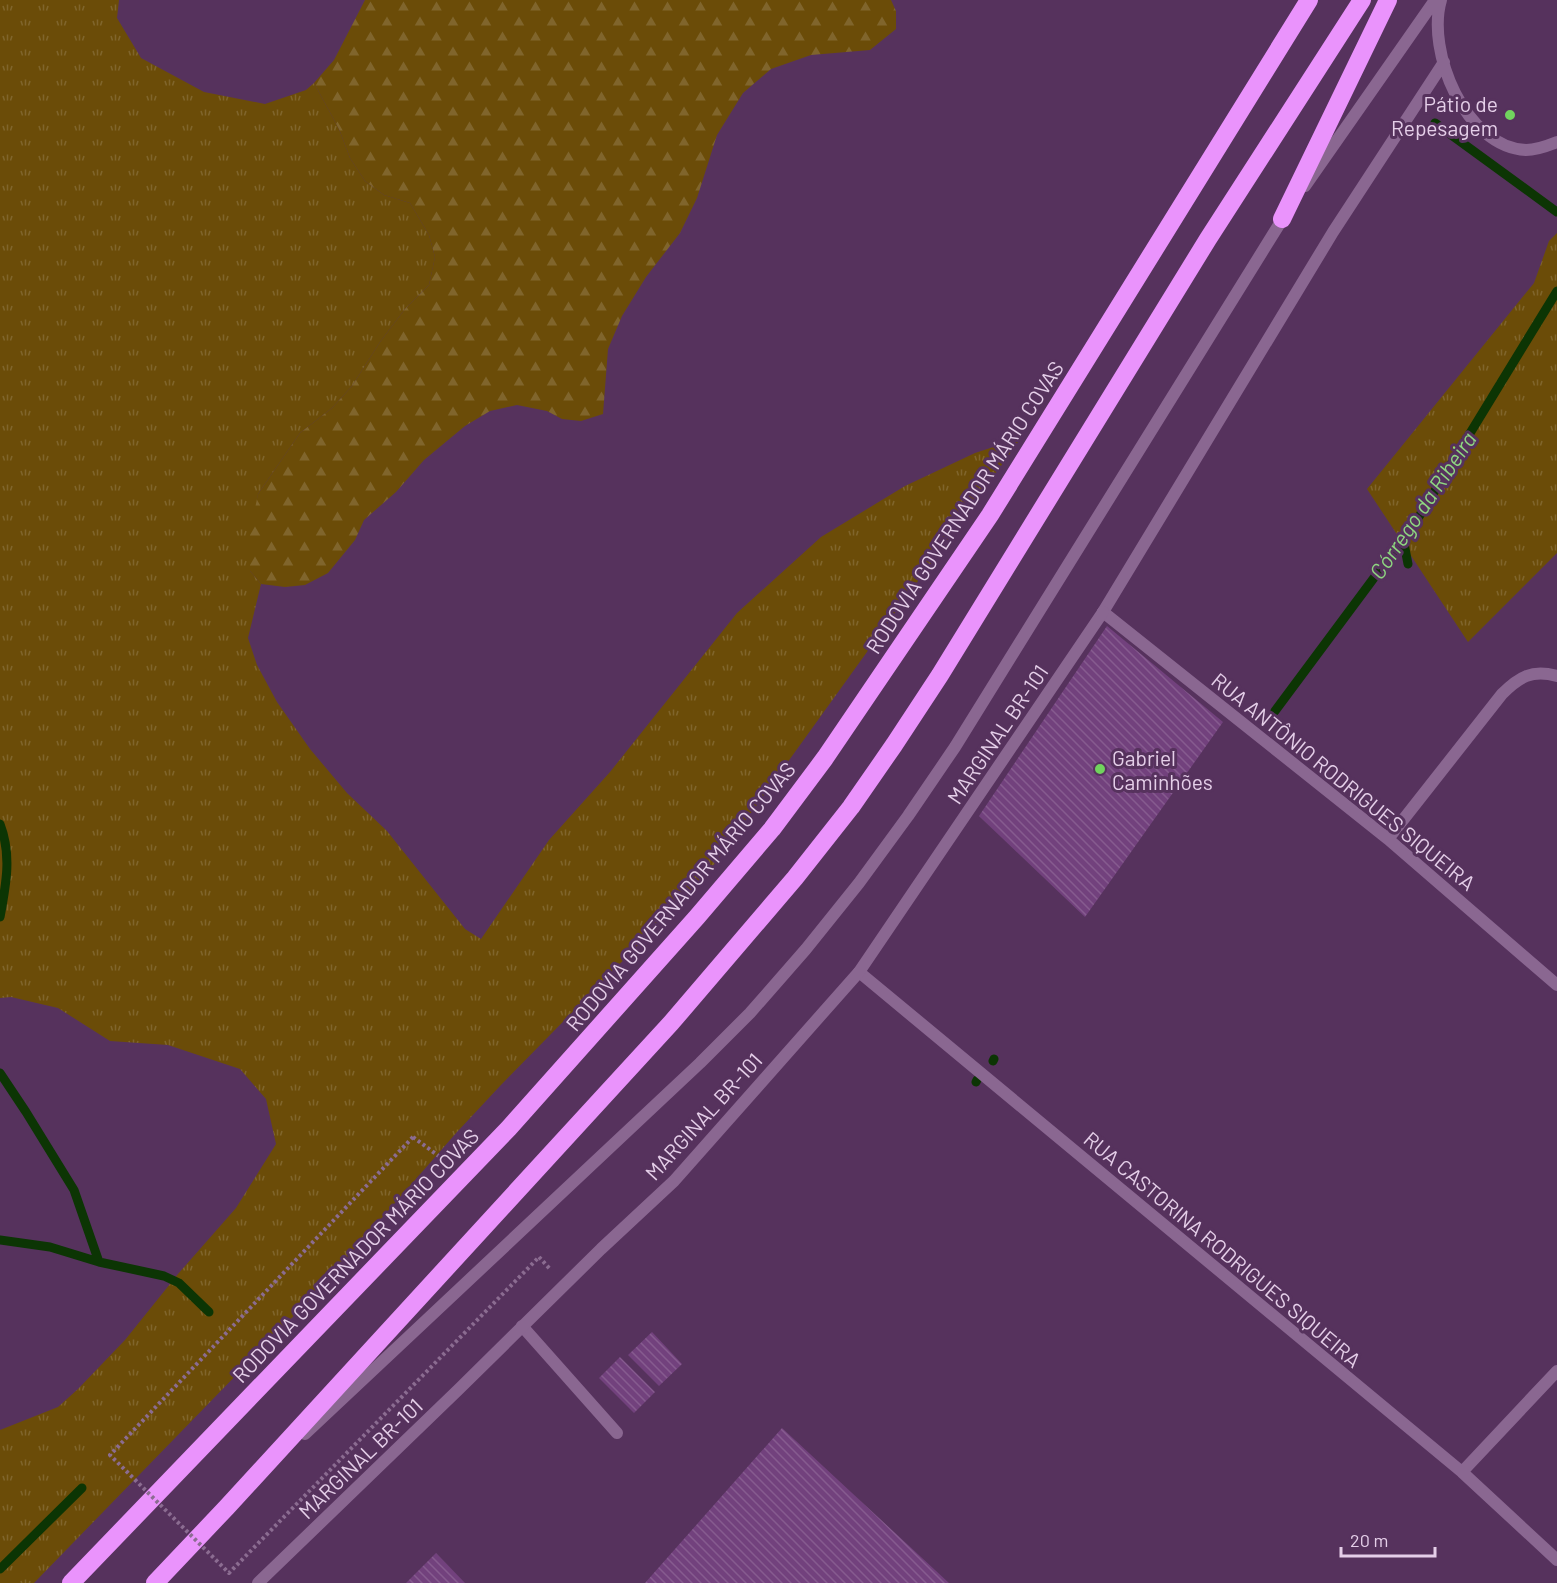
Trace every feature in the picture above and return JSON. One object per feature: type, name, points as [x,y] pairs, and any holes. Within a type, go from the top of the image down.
[{"type":"highway","name":"RODOVIA GOVERNADOR MÁRIO COVAS","points":[[71,1583],[509,1128],[697,917],[772,829],[825,758],[990,515],[1309,0]]},
{"type":"highway","points":[[155,1583],[671,1023],[795,878],[851,807],[940,675],[1208,239],[1362,0]]},
{"type":"highway","points":[[1282,219],[1388,0]]},
{"type":"street","points":[[227,1507],[700,1063],[750,1012],[806,949],[859,883],[955,747],[1282,219],[1435,0]]},
{"type":"street","points":[[1441,0],[1437,12],[1444,62],[1458,101],[1470,118],[1497,141],[1511,147],[1526,150],[1542,148],[1557,142]]},
{"type":"street","name":"MARGINAL BR-101","points":[[258,1583],[601,1249],[674,1181],[859,972],[1102,612],[1333,232],[1444,62]]},
{"type":"street","name":"RUA ANTÔNIO RODRIGUES SIQUEIRA","points":[[1102,612],[1388,839],[1557,985]]},
{"type":"street","points":[[1388,839],[1502,694],[1516,681],[1534,673],[1557,676]]},
{"type":"street","name":"RUA CASTORINA RODRIGUES SIQUEIRA","points":[[859,972],[1462,1472],[1557,1560]]},
{"type":"street","points":[[522,1326],[617,1433]]},
{"type":"street","points":[[1462,1472],[1557,1371]]},
{"type":"path","points":[[464,1175],[413,1137],[110,1455],[229,1573],[539,1257]]},
{"type":"green space","points":[[0,0],[119,0],[117,18],[141,58],[204,92],[265,104],[306,90],[314,83],[339,129],[350,158],[365,181],[384,195],[410,203],[429,235],[435,257],[429,285],[405,309],[380,342],[352,386],[332,408],[300,433],[258,494],[250,571],[261,584],[248,638],[257,665],[277,702],[310,749],[347,793],[387,831],[465,929],[481,939],[549,840],[610,772],[737,613],[821,537],[905,486],[975,453],[1021,438],[705,877],[500,1086],[316,1293],[34,1583],[0,1583],[0,1430],[58,1407],[78,1389],[125,1340],[178,1274],[236,1208],[276,1144],[266,1099],[240,1069],[168,1045],[110,1041],[58,1008],[11,997],[0,998]]},
{"type":"green space","points":[[365,0],[891,0],[896,11],[896,29],[870,50],[811,55],[771,69],[743,93],[717,135],[697,198],[680,233],[646,277],[622,316],[608,349],[603,414],[581,421],[562,419],[547,411],[517,405],[490,411],[465,426],[424,460],[396,492],[364,520],[355,540],[328,573],[305,585],[285,587],[261,584],[250,571],[249,538],[258,494],[300,433],[332,408],[352,386],[380,342],[405,309],[429,285],[435,257],[429,235],[410,203],[384,195],[365,181],[350,158],[339,129],[314,83],[334,60]]},
{"type":"green space","points":[[1557,233],[1557,553],[1468,642],[1367,489],[1534,283],[1549,241]]},
{"type":"building","name":"Gabriel Caminhões","points":[[1107,626],[1223,722],[1085,917],[979,816]]},
{"type":"building","points":[[652,1332],[682,1364],[659,1386],[628,1355]]},
{"type":"building","points":[[620,1357],[655,1392],[634,1413],[599,1378]]},
{"type":"building","points":[[782,1428],[949,1583],[645,1583]]},
{"type":"building","points":[[436,1553],[465,1583],[406,1583]]},
{"type":"waterway","points":[[1435,123],[1557,212]]},
{"type":"waterway","name":"Córrego da Ribeira","points":[[1275,711],[1417,520],[1557,291]]},
{"type":"waterway","points":[[1403,538],[1408,564]]},
{"type":"waterway","points":[[0,824],[7,859],[0,917]]},
{"type":"waterway","points":[[0,1073],[74,1190],[99,1262]]},
{"type":"waterway","points":[[0,1240],[50,1247],[99,1262],[164,1276],[179,1283],[209,1312]]},
{"type":"waterway","points":[[0,1569],[82,1488]]},
{"type":"place","name":"Pátio de Repesagem","points":[[1510,115]]},
{"type":"place","name":"Gabriel Caminhões","points":[[1100,769]]}]
